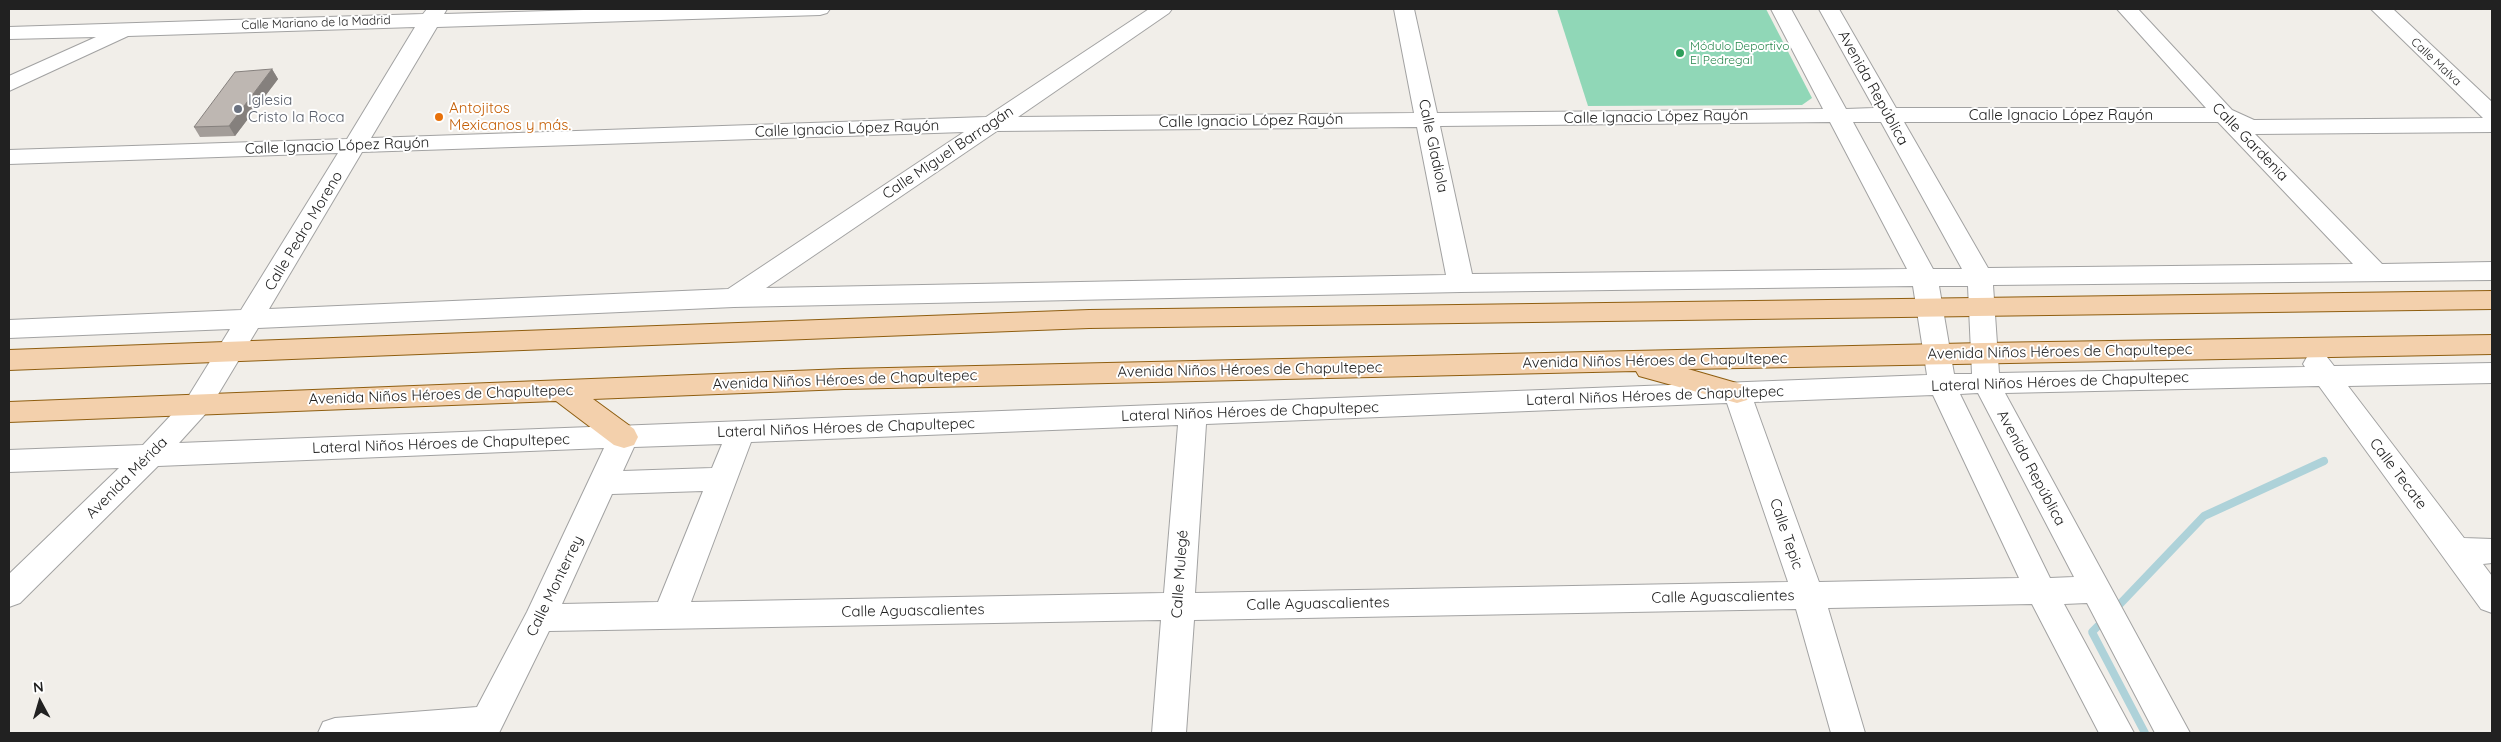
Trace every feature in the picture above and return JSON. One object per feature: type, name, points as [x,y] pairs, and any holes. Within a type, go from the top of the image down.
[{"type":"main road","points":[[9,360],[1089,319],[1930,306],[2492,300]]},
{"type":"main road","name":"Avenida Niños Héroes de Chapultepec","points":[[9,412],[844,379],[2304,346],[2492,344]]},
{"type":"main road","points":[[1619,361],[1737,393]]},
{"type":"main road","points":[[561,390],[624,437]]},
{"type":"street","points":[[9,33],[82,30],[173,9]]},
{"type":"street","name":"Calle Mariano de la Madrid","points":[[130,19],[820,9]]},
{"type":"street","name":"Calle Miguel Barragán","points":[[734,298],[1162,9]]},
{"type":"street","name":"Calle Gladiola","points":[[1404,9],[1461,283]]},
{"type":"street","points":[[1781,9],[1925,278],[1942,385],[2041,591],[2117,733]]},
{"type":"street","name":"Avenida República","points":[[1829,9],[1980,277],[1986,383],[2173,733]]},
{"type":"street","name":"Calle Gardenia","points":[[2127,9],[2224,115],[2375,272]]},
{"type":"street","name":"Calle Malva","points":[[2380,9],[2492,114]]},
{"type":"street","name":"Calle Pedro Moreno","points":[[232,351],[434,14]]},
{"type":"street","points":[[9,84],[130,19]]},
{"type":"street","points":[[9,63],[82,30]]},
{"type":"street","name":"Calle Ignacio López Rayón","points":[[9,158],[991,124],[1838,115],[2224,115],[2250,127],[2492,125]]},
{"type":"street","points":[[9,329],[734,298],[1461,283],[2492,271]]},
{"type":"street","name":"Calle Tecate","points":[[2304,346],[2492,600]]},
{"type":"street","name":"Avenida Mérida","points":[[9,594],[151,455],[198,404],[232,351]]},
{"type":"street","name":"Lateral Niños Héroes de Chapultepec","points":[[9,461],[1986,383],[2492,373]]},
{"type":"street","name":"Calle Tepic","points":[[1737,393],[1808,595],[1848,733]]},
{"type":"street","name":"Calle Mulegé","points":[[1169,733],[1193,414]]},
{"type":"street","points":[[669,616],[741,432]]},
{"type":"street","name":"Calle Monterrey","points":[[484,728],[540,618],[624,437]]},
{"type":"street","points":[[604,483],[722,479]]},
{"type":"street","points":[[2455,551],[2492,550]]},
{"type":"street","name":"Calle Aguascalientes","points":[[540,618],[2096,590]]},
{"type":"street","points":[[335,733],[484,728]]},
{"type":"green space","name":"Módulo Deportivo El Pedregal","points":[[1557,9],[1766,9],[1812,98],[1802,105],[1588,106]]},
{"type":"building","points":[[272,69],[229,126],[194,127],[235,72]]},
{"type":"waterway","points":[[2120,604],[2204,516],[2324,461]]},
{"type":"waterway","points":[[2098,626],[2092,632],[2145,733]]},
{"type":"place","name":"Módulo Deportivo El Pedregal","points":[[1680,53]]},
{"type":"place","name":"Iglesia Cristo la Roca","points":[[238,109]]},
{"type":"place","name":"Antojitos Mexicanos y más.","points":[[439,117]]}]
